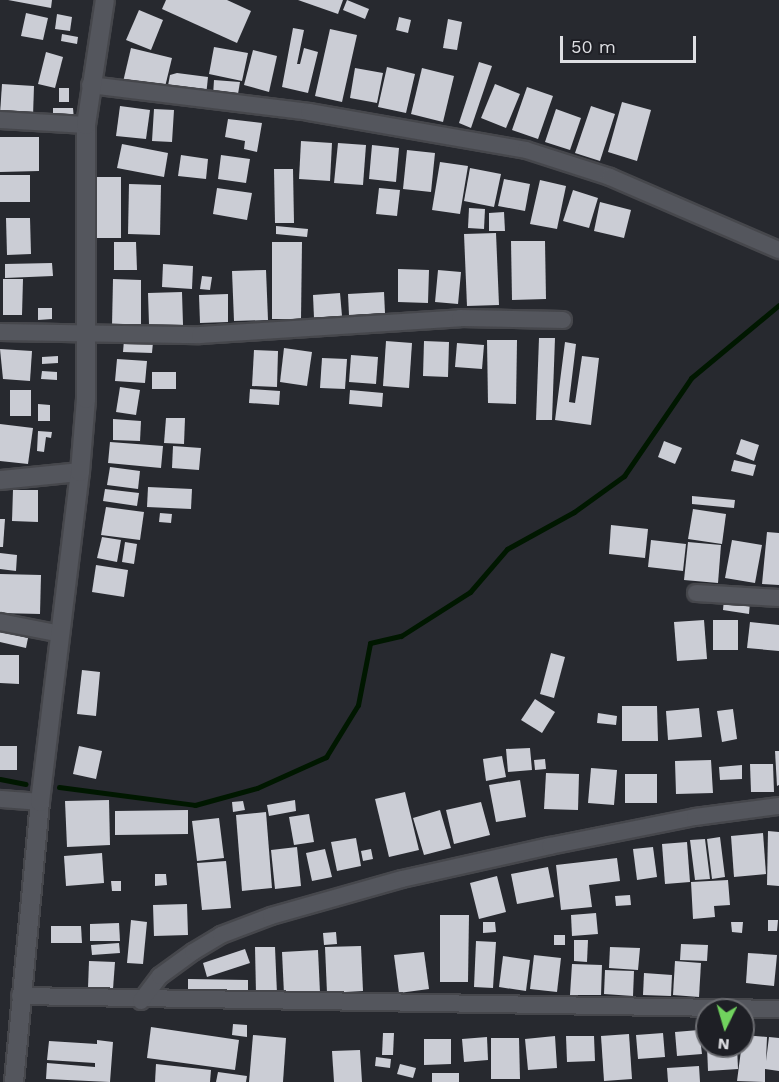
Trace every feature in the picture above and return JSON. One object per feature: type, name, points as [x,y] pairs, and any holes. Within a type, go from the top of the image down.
[{"type":"main road","points":[[14,1082],[20,996],[40,802],[80,472],[86,399],[83,332],[86,124],[90,85],[105,0]]},
{"type":"main road","points":[[0,480],[80,472]]},
{"type":"street","points":[[90,85],[309,112],[526,150],[610,177],[779,250]]},
{"type":"street","points":[[0,120],[86,124]]},
{"type":"street","points":[[0,332],[200,335],[460,318],[563,320]]},
{"type":"street","points":[[696,593],[779,598]]},
{"type":"street","points":[[0,622],[61,634]]},
{"type":"street","points":[[0,799],[40,802]]},
{"type":"street","points":[[141,1001],[160,976],[193,952],[221,935],[271,916],[402,879],[482,861],[695,817],[779,806]]},
{"type":"street","points":[[20,996],[141,1001],[779,1009]]},
{"type":"building","points":[[8,0],[52,0],[51,8]]},
{"type":"building","points":[[166,0],[227,0],[251,11],[237,43],[162,9]]},
{"type":"building","points":[[298,0],[343,0],[338,14]]},
{"type":"building","points":[[347,0],[369,9],[365,19],[343,10]]},
{"type":"building","points":[[139,10],[163,20],[151,50],[126,40]]},
{"type":"building","points":[[26,13],[48,18],[43,40],[21,36]]},
{"type":"building","points":[[57,14],[72,17],[70,31],[55,29]]},
{"type":"building","points":[[399,17],[411,20],[408,33],[396,30]]},
{"type":"building","points":[[448,19],[462,22],[457,50],[443,48]]},
{"type":"building","points":[[293,28],[304,30],[297,64],[300,64],[304,48],[318,52],[308,93],[282,87]]},
{"type":"building","points":[[330,29],[357,35],[342,102],[315,96]]},
{"type":"building","points":[[62,34],[78,37],[77,44],[61,41]]},
{"type":"building","points":[[214,47],[248,53],[242,81],[209,74]]},
{"type":"building","points":[[131,48],[172,58],[164,91],[123,82]]},
{"type":"building","points":[[253,50],[277,56],[269,92],[244,85]]},
{"type":"building","points":[[46,52],[63,57],[55,88],[38,84]]},
{"type":"building","points":[[479,62],[492,66],[471,128],[459,123]]},
{"type":"building","points":[[387,67],[415,74],[406,113],[378,107]]},
{"type":"building","points":[[355,68],[383,73],[377,103],[350,98]]},
{"type":"building","points":[[422,68],[454,76],[443,122],[411,114]]},
{"type":"building","points":[[177,73],[208,77],[206,96],[167,91],[170,75]]},
{"type":"building","points":[[214,80],[240,82],[238,94],[213,96]]},
{"type":"building","points":[[2,84],[34,86],[33,116],[0,114]]},
{"type":"building","points":[[495,84],[520,94],[506,128],[481,118]]},
{"type":"building","points":[[527,87],[553,96],[538,139],[512,130]]},
{"type":"building","points":[[59,88],[69,88],[69,102],[59,102]]},
{"type":"building","points":[[622,102],[651,110],[637,161],[608,152]]},
{"type":"building","points":[[120,106],[150,110],[146,139],[116,136]]},
{"type":"building","points":[[591,106],[615,114],[600,161],[575,153]]},
{"type":"building","points":[[53,108],[73,108],[74,120],[53,120]]},
{"type":"building","points":[[154,109],[174,110],[172,142],[152,141]]},
{"type":"building","points":[[556,109],[581,118],[570,150],[545,142]]},
{"type":"building","points":[[228,119],[262,123],[257,152],[244,149],[245,141],[225,137]]},
{"type":"building","points":[[0,137],[39,137],[39,171],[0,172]]},
{"type":"building","points":[[301,141],[332,143],[330,181],[299,179]]},
{"type":"building","points":[[338,143],[366,145],[363,185],[334,183]]},
{"type":"building","points":[[122,144],[168,153],[164,177],[117,168]]},
{"type":"building","points":[[372,145],[399,148],[396,182],[369,179]]},
{"type":"building","points":[[407,150],[435,153],[431,192],[403,189]]},
{"type":"building","points":[[181,155],[208,159],[206,179],[178,176]]},
{"type":"building","points":[[221,155],[250,159],[246,183],[218,179]]},
{"type":"building","points":[[440,162],[468,166],[460,214],[432,210]]},
{"type":"building","points":[[470,168],[501,174],[494,207],[464,201]]},
{"type":"building","points":[[274,169],[293,169],[294,223],[275,223]]},
{"type":"building","points":[[0,175],[30,175],[30,202],[0,202]]},
{"type":"building","points":[[93,177],[121,177],[121,238],[93,238]]},
{"type":"building","points":[[504,179],[530,184],[525,211],[498,206]]},
{"type":"building","points":[[540,180],[566,186],[557,229],[530,224]]},
{"type":"building","points":[[129,184],[161,185],[160,235],[128,234]]},
{"type":"building","points":[[217,188],[252,193],[247,220],[213,214]]},
{"type":"building","points":[[379,188],[400,190],[397,216],[376,214]]},
{"type":"building","points":[[573,190],[598,198],[589,228],[563,221]]},
{"type":"building","points":[[600,202],[631,210],[624,238],[594,231]]},
{"type":"building","points":[[469,208],[485,209],[484,229],[468,228]]},
{"type":"building","points":[[504,212],[505,231],[489,231],[489,213]]},
{"type":"building","points":[[6,218],[30,218],[31,254],[7,255]]},
{"type":"building","points":[[276,226],[308,229],[307,237],[276,234]]},
{"type":"building","points":[[496,233],[499,305],[467,306],[464,234]]},
{"type":"building","points":[[511,241],[545,241],[546,299],[512,300]]},
{"type":"building","points":[[114,242],[136,242],[137,270],[114,270]]},
{"type":"building","points":[[272,242],[302,242],[301,319],[272,319]]},
{"type":"building","points":[[52,263],[53,276],[5,278],[5,264]]},
{"type":"building","points":[[163,264],[193,266],[192,289],[162,287]]},
{"type":"building","points":[[398,269],[429,270],[428,303],[398,302]]},
{"type":"building","points":[[266,270],[268,320],[234,321],[232,271]]},
{"type":"building","points":[[438,270],[461,272],[458,304],[435,302]]},
{"type":"building","points":[[202,276],[212,277],[210,290],[200,289]]},
{"type":"building","points":[[3,279],[23,279],[22,315],[3,315]]},
{"type":"building","points":[[113,279],[141,280],[141,326],[112,326]]},
{"type":"building","points":[[182,292],[183,325],[149,325],[148,293]]},
{"type":"building","points":[[384,292],[385,313],[349,315],[348,294]]},
{"type":"building","points":[[340,293],[342,316],[314,318],[313,295]]},
{"type":"building","points":[[228,294],[228,322],[200,323],[199,295]]},
{"type":"building","points":[[38,308],[52,308],[52,319],[38,320]]},
{"type":"building","points":[[539,338],[555,338],[552,420],[536,420]]},
{"type":"building","points":[[124,340],[153,342],[152,353],[123,352]]},
{"type":"building","points":[[487,340],[517,340],[516,404],[488,403]]},
{"type":"building","points":[[386,341],[412,343],[409,388],[383,386]]},
{"type":"building","points":[[424,341],[449,342],[448,377],[423,376]]},
{"type":"building","points":[[565,342],[576,344],[569,402],[575,403],[582,356],[599,358],[591,425],[555,420]]},
{"type":"building","points":[[457,343],[484,345],[482,369],[455,367]]},
{"type":"building","points":[[284,348],[312,352],[307,386],[280,382]]},
{"type":"building","points":[[0,349],[32,351],[30,381],[3,379]]},
{"type":"building","points":[[254,350],[278,351],[277,387],[252,386]]},
{"type":"building","points":[[351,355],[378,357],[376,384],[349,382]]},
{"type":"building","points":[[58,356],[58,363],[42,364],[42,357]]},
{"type":"building","points":[[322,358],[347,359],[345,389],[320,388]]},
{"type":"building","points":[[117,359],[147,361],[145,383],[115,381]]},
{"type":"building","points":[[42,371],[57,372],[57,380],[41,379]]},
{"type":"building","points":[[152,372],[176,372],[176,389],[152,389]]},
{"type":"building","points":[[120,387],[140,390],[136,415],[116,412]]},
{"type":"building","points":[[250,389],[280,391],[279,405],[249,403]]},
{"type":"building","points":[[10,390],[31,390],[31,416],[10,416]]},
{"type":"building","points":[[350,390],[383,393],[382,407],[349,404]]},
{"type":"building","points":[[38,404],[50,405],[50,421],[38,421]]},
{"type":"building","points":[[166,418],[185,418],[184,444],[164,443]]},
{"type":"building","points":[[113,419],[141,421],[140,441],[113,440]]},
{"type":"building","points":[[0,424],[33,428],[28,464],[0,461]]},
{"type":"building","points":[[38,431],[52,432],[51,438],[46,437],[44,452],[37,451]]},
{"type":"building","points":[[741,439],[759,445],[754,461],[736,454]]},
{"type":"building","points":[[664,441],[682,448],[675,464],[658,457]]},
{"type":"building","points":[[110,442],[163,446],[161,468],[108,463]]},
{"type":"building","points":[[173,446],[201,448],[199,470],[172,468]]},
{"type":"building","points":[[734,460],[756,465],[753,476],[731,471]]},
{"type":"building","points":[[110,467],[140,471],[138,489],[107,485]]},
{"type":"building","points":[[148,487],[192,489],[191,509],[147,507]]},
{"type":"building","points":[[105,489],[139,493],[137,506],[103,501]]},
{"type":"building","points":[[13,490],[38,490],[38,522],[12,521]]},
{"type":"building","points":[[692,496],[735,500],[734,508],[692,504]]},
{"type":"building","points":[[106,507],[144,512],[140,540],[101,535]]},
{"type":"building","points":[[693,509],[726,514],[722,544],[688,539]]},
{"type":"building","points":[[160,513],[172,514],[171,523],[159,522]]},
{"type":"building","points":[[0,519],[5,519],[3,547],[0,547]]},
{"type":"building","points":[[611,525],[648,529],[645,558],[609,554]]},
{"type":"building","points":[[767,532],[779,533],[779,585],[762,584]]},
{"type":"building","points":[[102,537],[121,540],[117,562],[97,558]]},
{"type":"building","points":[[651,540],[686,544],[683,571],[648,567]]},
{"type":"building","points":[[732,540],[762,545],[755,583],[725,578]]},
{"type":"building","points":[[125,542],[137,544],[134,564],[122,562]]},
{"type":"building","points":[[688,542],[721,545],[718,583],[684,580]]},
{"type":"building","points":[[0,553],[17,555],[16,571],[0,569]]},
{"type":"building","points":[[96,565],[128,570],[124,597],[92,592]]},
{"type":"building","points":[[0,574],[41,575],[40,614],[0,613]]},
{"type":"building","points":[[724,599],[750,602],[749,614],[723,610]]},
{"type":"building","points":[[704,620],[707,659],[677,661],[674,622]]},
{"type":"building","points":[[713,620],[738,620],[738,650],[713,650]]},
{"type":"building","points":[[750,622],[779,625],[779,651],[747,648]]},
{"type":"building","points":[[0,631],[28,638],[26,648],[0,642]]},
{"type":"building","points":[[551,653],[565,657],[554,698],[540,694]]},
{"type":"building","points":[[0,655],[19,655],[19,684],[0,683]]},
{"type":"building","points":[[82,670],[100,672],[96,716],[77,714]]},
{"type":"building","points":[[535,699],[555,712],[542,733],[521,720]]},
{"type":"building","points":[[622,706],[657,706],[658,741],[622,741]]},
{"type":"building","points":[[699,708],[702,737],[668,740],[666,711]]},
{"type":"building","points":[[733,709],[737,739],[722,742],[717,711]]},
{"type":"building","points":[[598,713],[617,716],[616,725],[597,723]]},
{"type":"building","points":[[0,746],[17,746],[17,770],[0,770]]},
{"type":"building","points":[[79,746],[102,751],[96,779],[73,774]]},
{"type":"building","points":[[530,748],[532,770],[508,772],[506,749]]},
{"type":"building","points":[[775,751],[779,751],[779,785],[777,786]]},
{"type":"building","points":[[502,756],[506,777],[486,781],[483,759]]},
{"type":"building","points":[[545,759],[546,769],[535,770],[534,760]]},
{"type":"building","points":[[711,760],[713,793],[676,794],[675,761]]},
{"type":"building","points":[[750,764],[773,764],[774,792],[751,792]]},
{"type":"building","points":[[742,765],[742,779],[720,780],[719,767]]},
{"type":"building","points":[[591,768],[617,770],[614,805],[588,803]]},
{"type":"building","points":[[546,773],[579,774],[578,810],[544,809]]},
{"type":"building","points":[[625,774],[657,774],[657,803],[625,803]]},
{"type":"building","points":[[520,780],[526,817],[496,822],[489,785]]},
{"type":"building","points":[[405,792],[419,850],[389,857],[375,799]]},
{"type":"building","points":[[109,800],[110,845],[67,847],[65,801]]},
{"type":"building","points":[[295,800],[296,811],[269,816],[267,805]]},
{"type":"building","points":[[243,801],[245,810],[233,812],[232,802]]},
{"type":"building","points":[[481,802],[490,835],[454,844],[446,810]]},
{"type":"building","points":[[188,810],[188,834],[115,835],[115,811]]},
{"type":"building","points":[[440,810],[451,848],[424,855],[413,818]]},
{"type":"building","points":[[266,812],[272,888],[242,891],[236,815]]},
{"type":"building","points":[[309,814],[314,842],[294,845],[289,817]]},
{"type":"building","points":[[219,818],[224,858],[197,861],[192,821]]},
{"type":"building","points":[[768,831],[779,832],[779,886],[767,885]]},
{"type":"building","points":[[763,833],[766,874],[734,877],[731,836]]},
{"type":"building","points":[[720,837],[725,877],[712,879],[707,839]]},
{"type":"building","points":[[356,838],[361,866],[337,871],[331,842]]},
{"type":"building","points":[[705,839],[710,879],[695,880],[690,840]]},
{"type":"building","points":[[687,842],[690,882],[665,884],[662,844]]},
{"type":"building","points":[[297,847],[301,886],[275,889],[271,850]]},
{"type":"building","points":[[653,847],[657,877],[637,880],[633,849]]},
{"type":"building","points":[[325,849],[332,877],[312,881],[306,853]]},
{"type":"building","points":[[371,849],[373,859],[363,861],[361,851]]},
{"type":"building","points":[[102,853],[104,883],[66,886],[64,856]]},
{"type":"building","points":[[617,858],[620,881],[589,885],[592,907],[561,910],[556,865]]},
{"type":"building","points":[[226,861],[231,908],[202,910],[197,863]]},
{"type":"building","points":[[548,867],[554,897],[517,904],[511,874]]},
{"type":"building","points":[[155,874],[166,874],[167,885],[155,886]]},
{"type":"building","points":[[497,876],[506,912],[479,919],[470,883]]},
{"type":"building","points":[[728,880],[730,905],[714,906],[715,917],[693,919],[691,882]]},
{"type":"building","points":[[111,881],[121,881],[121,891],[112,891]]},
{"type":"building","points":[[630,895],[631,905],[616,906],[615,896]]},
{"type":"building","points":[[187,904],[188,935],[154,936],[153,905]]},
{"type":"building","points":[[596,913],[598,934],[572,936],[571,915]]},
{"type":"building","points":[[440,915],[469,915],[468,982],[440,982]]},
{"type":"building","points":[[131,920],[147,922],[143,964],[127,963]]},
{"type":"building","points":[[768,920],[778,920],[777,931],[768,931]]},
{"type":"building","points":[[483,922],[495,922],[496,932],[483,933]]},
{"type":"building","points":[[731,922],[743,922],[742,933],[732,932]]},
{"type":"building","points":[[119,923],[120,941],[90,941],[90,924]]},
{"type":"building","points":[[51,926],[81,926],[82,943],[51,943]]},
{"type":"building","points":[[336,932],[337,944],[324,945],[323,933]]},
{"type":"building","points":[[554,935],[565,935],[565,945],[554,945]]},
{"type":"building","points":[[574,940],[588,940],[587,962],[574,961]]},
{"type":"building","points":[[476,941],[496,942],[493,988],[474,987]]},
{"type":"building","points":[[119,943],[120,953],[92,955],[91,945]]},
{"type":"building","points":[[681,944],[708,945],[707,961],[680,960]]},
{"type":"building","points":[[361,946],[363,991],[327,993],[325,947]]},
{"type":"building","points":[[255,947],[275,947],[277,994],[256,994]]},
{"type":"building","points":[[610,947],[640,948],[638,970],[609,968]]},
{"type":"building","points":[[245,949],[250,963],[207,977],[203,963]]},
{"type":"building","points":[[318,950],[320,993],[284,994],[282,952]]},
{"type":"building","points":[[424,952],[429,989],[399,993],[394,955]]},
{"type":"building","points":[[748,953],[777,955],[774,986],[746,983]]},
{"type":"building","points":[[534,955],[561,958],[557,992],[530,989]]},
{"type":"building","points":[[503,956],[530,960],[526,991],[499,987]]},
{"type":"building","points":[[89,961],[115,962],[113,989],[88,988]]},
{"type":"building","points":[[675,961],[701,963],[699,997],[673,995]]},
{"type":"building","points":[[572,964],[602,965],[601,995],[570,995]]},
{"type":"building","points":[[605,970],[634,971],[633,996],[604,994]]},
{"type":"building","points":[[644,973],[672,975],[671,996],[643,995]]},
{"type":"building","points":[[188,979],[248,980],[248,997],[188,996]]},
{"type":"building","points":[[233,1024],[247,1025],[247,1037],[232,1035]]},
{"type":"building","points":[[151,1027],[239,1040],[235,1070],[147,1058]]},
{"type":"building","points":[[695,1030],[695,1055],[677,1056],[675,1032]]},
{"type":"building","points":[[383,1033],[394,1033],[393,1055],[382,1055]]},
{"type":"building","points":[[663,1033],[665,1057],[638,1059],[636,1035]]},
{"type":"building","points":[[629,1034],[632,1079],[604,1081],[601,1036]]},
{"type":"building","points":[[253,1035],[286,1038],[283,1082],[249,1082]]},
{"type":"building","points":[[555,1036],[557,1068],[528,1070],[525,1039]]},
{"type":"building","points":[[566,1036],[594,1036],[595,1061],[567,1062]]},
{"type":"building","points":[[755,1036],[767,1037],[766,1061],[769,1037],[779,1038],[779,1071],[765,1069],[765,1082],[737,1081],[740,1058],[755,1058]]},
{"type":"building","points":[[487,1037],[488,1060],[464,1062],[462,1039]]},
{"type":"building","points":[[491,1038],[519,1038],[520,1079],[491,1079]]},
{"type":"building","points":[[424,1039],[451,1039],[451,1064],[424,1065]]},
{"type":"building","points":[[97,1040],[113,1042],[110,1082],[46,1079],[47,1063],[95,1067],[95,1063],[47,1060],[49,1041],[97,1044]]},
{"type":"building","points":[[360,1050],[362,1082],[334,1082],[332,1051]]},
{"type":"building","points":[[376,1057],[391,1059],[390,1068],[375,1066]]},
{"type":"building","points":[[707,1058],[738,1058],[738,1069],[708,1071]]},
{"type":"building","points":[[156,1064],[211,1070],[210,1082],[155,1082]]},
{"type":"building","points":[[400,1064],[416,1068],[413,1078],[397,1074]]},
{"type":"building","points":[[699,1066],[700,1082],[668,1082],[667,1068]]},
{"type":"building","points":[[218,1072],[247,1076],[246,1082],[216,1082]]},
{"type":"building","points":[[432,1073],[459,1073],[459,1082],[432,1082]]},
{"type":"waterway","points":[[59,787],[195,805],[257,788],[326,757],[358,705],[370,643],[401,636],[470,592],[507,549],[574,512],[624,476],[691,378],[779,305]]},
{"type":"waterway","points":[[0,779],[26,784]]}]
